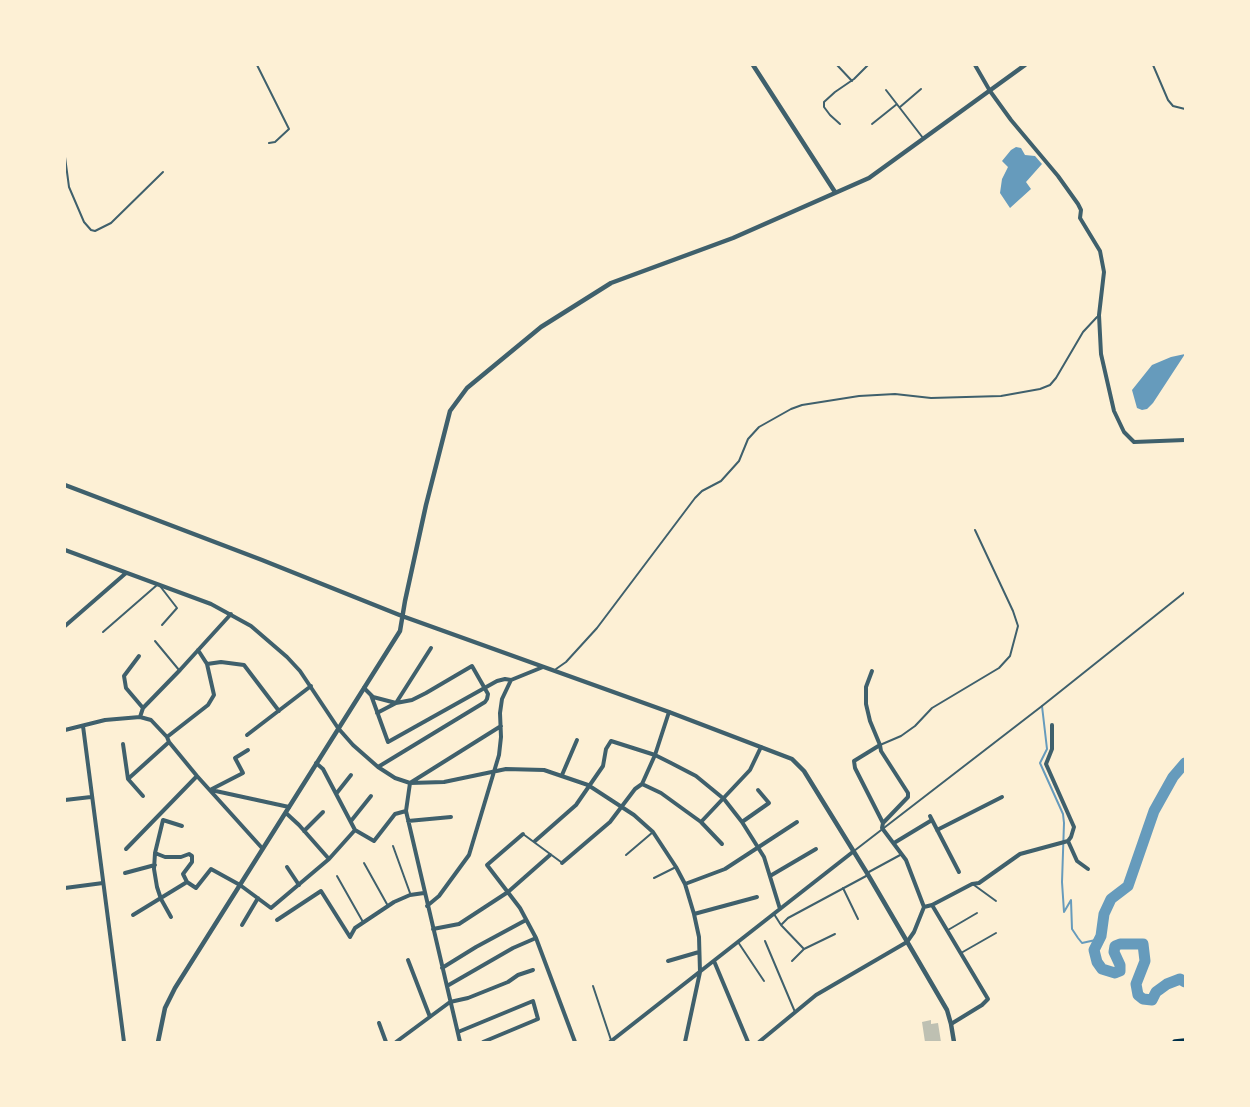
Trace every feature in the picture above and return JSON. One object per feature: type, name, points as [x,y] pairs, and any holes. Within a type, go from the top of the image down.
[{"type":"street","points":[[754,65],[836,192]]},
{"type":"street","points":[[975,65],[990,91],[1030,145],[1058,176],[1078,204],[1081,210],[1080,218],[1100,251],[1104,263],[1099,315],[1100,354],[1114,410],[1124,432],[1134,442],[1185,440]]},
{"type":"street","points":[[158,1042],[168,999],[400,631],[424,515],[450,411],[467,388],[541,327],[611,283],[733,238],[869,178],[1025,65]]},
{"type":"street","points":[[65,486],[262,560],[402,616],[669,712],[792,759],[799,764],[868,874],[947,1010],[954,1042]]},
{"type":"street","points":[[65,550],[211,604],[251,626],[294,664],[311,686],[338,728],[353,745],[378,767],[396,778],[410,783],[444,782],[506,769],[544,770],[588,785],[634,814],[653,832],[676,867],[685,884],[694,914],[699,937],[700,972],[685,1042]]},
{"type":"street","points":[[65,626],[126,573]]},
{"type":"street","points":[[140,717],[142,708],[231,614]]},
{"type":"street","points":[[396,703],[431,648]]},
{"type":"street","points":[[167,737],[208,705],[214,695],[207,664],[198,650]]},
{"type":"street","points":[[139,656],[124,676],[126,688],[142,708]]},
{"type":"street","points":[[207,664],[221,662],[244,665],[279,711]]},
{"type":"street","points":[[377,713],[396,703],[412,700],[472,666],[488,694],[485,702],[378,767]]},
{"type":"street","points":[[364,688],[371,695],[388,742],[496,680],[511,680],[543,667]]},
{"type":"street","points":[[759,1042],[816,995],[907,942],[914,932],[924,906],[902,854],[882,828],[883,823],[908,797],[908,793],[881,750],[870,721],[866,704],[866,687],[872,671]]},
{"type":"street","points":[[427,906],[439,896],[469,855],[495,771],[501,737],[500,714],[502,700],[511,680]]},
{"type":"street","points":[[247,735],[311,686]]},
{"type":"street","points":[[371,695],[396,703]]},
{"type":"street","points":[[562,863],[610,822],[635,789],[642,784],[655,755],[669,712]]},
{"type":"street","points":[[65,730],[105,720],[140,717],[151,720],[262,848]]},
{"type":"street","points":[[924,906],[932,905],[979,882],[1020,854],[1068,841],[1074,831],[1074,827],[1046,764],[1052,749],[1052,725]]},
{"type":"street","points":[[83,726],[124,1042]]},
{"type":"street","points":[[460,1042],[406,811],[410,783],[501,726]]},
{"type":"street","points":[[562,775],[577,740]]},
{"type":"street","points":[[534,841],[576,805],[588,785],[603,766],[606,749],[611,741],[655,755],[696,776],[724,799],[742,822],[764,857],[780,909]]},
{"type":"street","points":[[128,779],[169,742]]},
{"type":"street","points":[[123,744],[128,779],[143,796]]},
{"type":"street","points":[[880,745],[854,761],[854,768],[883,823]]},
{"type":"street","points":[[701,822],[750,770],[761,747]]},
{"type":"street","points":[[210,790],[243,773],[235,758],[248,750]]},
{"type":"street","points":[[316,763],[323,769],[356,830],[374,841],[395,814],[406,811]]},
{"type":"street","points":[[336,794],[351,775]]},
{"type":"street","points":[[126,849],[198,776]]},
{"type":"street","points":[[642,784],[660,793],[701,822],[722,844]]},
{"type":"street","points":[[210,790],[289,807]]},
{"type":"street","points":[[742,822],[768,802],[758,790]]},
{"type":"street","points":[[351,821],[370,796]]},
{"type":"street","points":[[938,830],[1002,796]]},
{"type":"street","points":[[65,800],[91,797]]},
{"type":"street","points":[[304,831],[323,812]]},
{"type":"street","points":[[286,813],[330,859]]},
{"type":"street","points":[[408,821],[451,816]]},
{"type":"street","points":[[894,843],[931,818],[959,872]]},
{"type":"street","points":[[171,917],[157,887],[154,865],[155,853],[163,820],[182,826]]},
{"type":"street","points":[[685,884],[725,869],[797,822]]},
{"type":"street","points":[[155,853],[173,857],[189,854],[192,856],[192,862],[184,874],[187,882],[196,888],[211,870],[240,886],[271,908],[330,859],[356,830]]},
{"type":"street","points":[[523,834],[487,865],[508,892],[536,938],[575,1042]]},
{"type":"street","points":[[1068,841],[1077,861],[1088,869]]},
{"type":"street","points":[[770,876],[816,849]]},
{"type":"street","points":[[611,1042],[854,852]]},
{"type":"street","points":[[433,930],[459,924],[508,892],[550,855]]},
{"type":"street","points":[[125,872],[154,865]]},
{"type":"street","points":[[287,867],[299,885]]},
{"type":"street","points":[[133,915],[187,882]]},
{"type":"street","points":[[65,888],[103,883]]},
{"type":"street","points":[[276,920],[322,891],[350,937],[355,928],[388,906],[410,895],[424,892]]},
{"type":"street","points":[[694,914],[757,897]]},
{"type":"street","points":[[242,925],[258,898]]},
{"type":"street","points":[[932,905],[988,999],[982,1005],[951,1024]]},
{"type":"street","points":[[442,968],[526,920]]},
{"type":"street","points":[[447,986],[513,948],[536,938]]},
{"type":"street","points":[[668,961],[699,952]]},
{"type":"street","points":[[408,960],[430,1017]]},
{"type":"street","points":[[714,961],[748,1042]]},
{"type":"street","points":[[396,1042],[450,1002],[468,998],[533,970]]},
{"type":"street","points":[[458,1032],[533,1001],[538,1019],[484,1042]]},
{"type":"street","points":[[379,1023],[386,1042]]},
{"type":"lane","points":[[257,65],[289,129],[269,144]]},
{"type":"lane","points":[[837,65],[852,81]]},
{"type":"lane","points":[[840,124],[824,107],[824,102],[852,81],[868,65]]},
{"type":"lane","points":[[1153,65],[1168,100],[1173,106],[1185,109]]},
{"type":"lane","points":[[899,108],[921,89]]},
{"type":"lane","points":[[886,90],[924,139]]},
{"type":"lane","points":[[872,124],[897,104]]},
{"type":"lane","points":[[65,157],[70,187],[84,222],[91,230],[95,231],[111,223],[163,172]]},
{"type":"lane","points":[[553,671],[566,662],[597,628],[695,498],[702,491],[721,481],[734,467],[739,461],[752,433],[759,427],[790,409],[802,405],[859,396],[895,394],[931,398],[1002,396],[1040,390],[1050,385],[1056,378],[1083,332],[1099,315]]},
{"type":"lane","points":[[880,745],[901,736],[915,726],[932,708],[999,668],[1010,656],[1018,626],[975,530]]},
{"type":"lane","points":[[103,632],[158,584],[177,608],[162,625]]},
{"type":"lane","points":[[854,852],[882,828],[1042,706],[1185,592]]},
{"type":"lane","points":[[155,641],[180,670]]},
{"type":"lane","points":[[626,855],[653,832]]},
{"type":"lane","points":[[523,834],[562,863]]},
{"type":"lane","points":[[393,846],[410,895]]},
{"type":"lane","points":[[781,925],[788,918],[902,854]]},
{"type":"lane","points":[[364,863],[388,906]]},
{"type":"lane","points":[[654,878],[676,867]]},
{"type":"lane","points":[[337,876],[363,922]]},
{"type":"lane","points":[[972,884],[996,901]]},
{"type":"lane","points":[[843,888],[858,919]]},
{"type":"lane","points":[[947,930],[976,913]]},
{"type":"lane","points":[[774,914],[781,925],[804,949]]},
{"type":"lane","points":[[961,953],[996,933]]},
{"type":"lane","points":[[792,960],[804,949],[835,934]]},
{"type":"lane","points":[[764,941],[795,1012]]},
{"type":"lane","points":[[738,942],[764,981]]},
{"type":"lane","points":[[593,986],[611,1042]]},
{"type":"water","points":[[1016,147],[1021,148],[1025,155],[1035,156],[1042,164],[1026,182],[1031,189],[1010,208],[1000,193],[1002,179],[1008,167],[1002,161]]},
{"type":"water","points":[[1185,354],[1153,403],[1147,409],[1137,408],[1132,390],[1152,365],[1171,357]]},
{"type":"building","points":[[931,1020],[931,1024],[938,1023],[941,1042],[925,1042],[922,1022]]},
{"type":"waterway","points":[[1042,706],[1047,749],[1040,763],[1063,814],[1064,823],[1062,882],[1064,912],[1071,900],[1072,929],[1082,943],[1100,939]]},
{"type":"waterway","points":[[1185,763],[1173,777],[1154,811],[1128,886],[1111,899],[1104,914],[1101,936],[1094,950],[1097,962],[1102,969],[1115,973],[1120,971],[1120,965],[1114,952],[1115,946],[1120,944],[1143,944],[1145,961],[1136,984],[1138,995],[1143,999],[1152,1000],[1156,992],[1167,984],[1180,979],[1185,982]]}]
